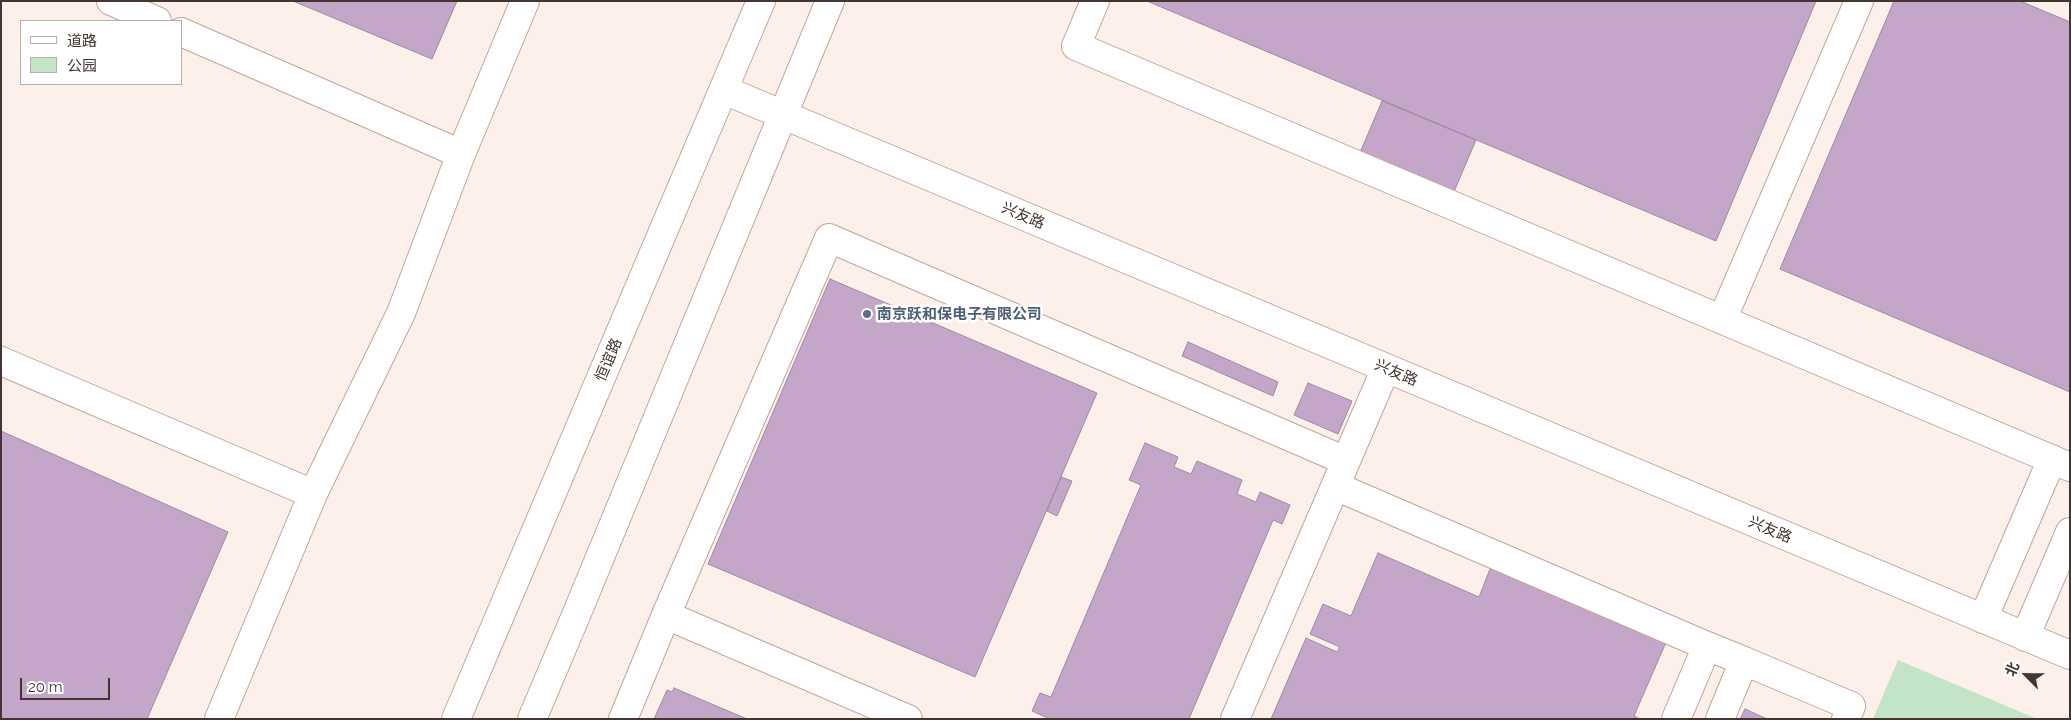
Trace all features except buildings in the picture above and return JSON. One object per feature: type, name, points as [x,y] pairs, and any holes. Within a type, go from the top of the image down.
[{"type":"main road","points":[[111,1],[155,20]]},
{"type":"main road","points":[[218,719],[313,494],[401,313],[461,154],[525,1]]},
{"type":"main road","name":"恒谊路","points":[[456,719],[761,1]]},
{"type":"main road","points":[[532,719],[830,1]]},
{"type":"main road","points":[[1095,1],[1076,46],[2061,463],[1983,619]]},
{"type":"main road","points":[[1722,320],[1859,1]]},
{"type":"main road","points":[[182,32],[461,154]]},
{"type":"main road","name":"兴友路","points":[[724,90],[2070,655]]},
{"type":"main road","points":[[623,719],[829,238],[1346,461]]},
{"type":"main road","points":[[1,361],[313,494]]},
{"type":"main road","points":[[1235,719],[1386,368]]},
{"type":"main road","points":[[1335,486],[1851,706],[1846,719]]},
{"type":"main road","points":[[2025,637],[2070,532]]},
{"type":"main road","points":[[666,615],[908,719]]},
{"type":"main road","points":[[1676,719],[1707,646]]},
{"type":"main road","points":[[1720,719],[1744,661]]},
{"type":"green space","points":[[1898,660],[2037,719],[1873,719]]},
{"type":"place","name":"南京跃和保电子有限公司","points":[[867,314]]}]
